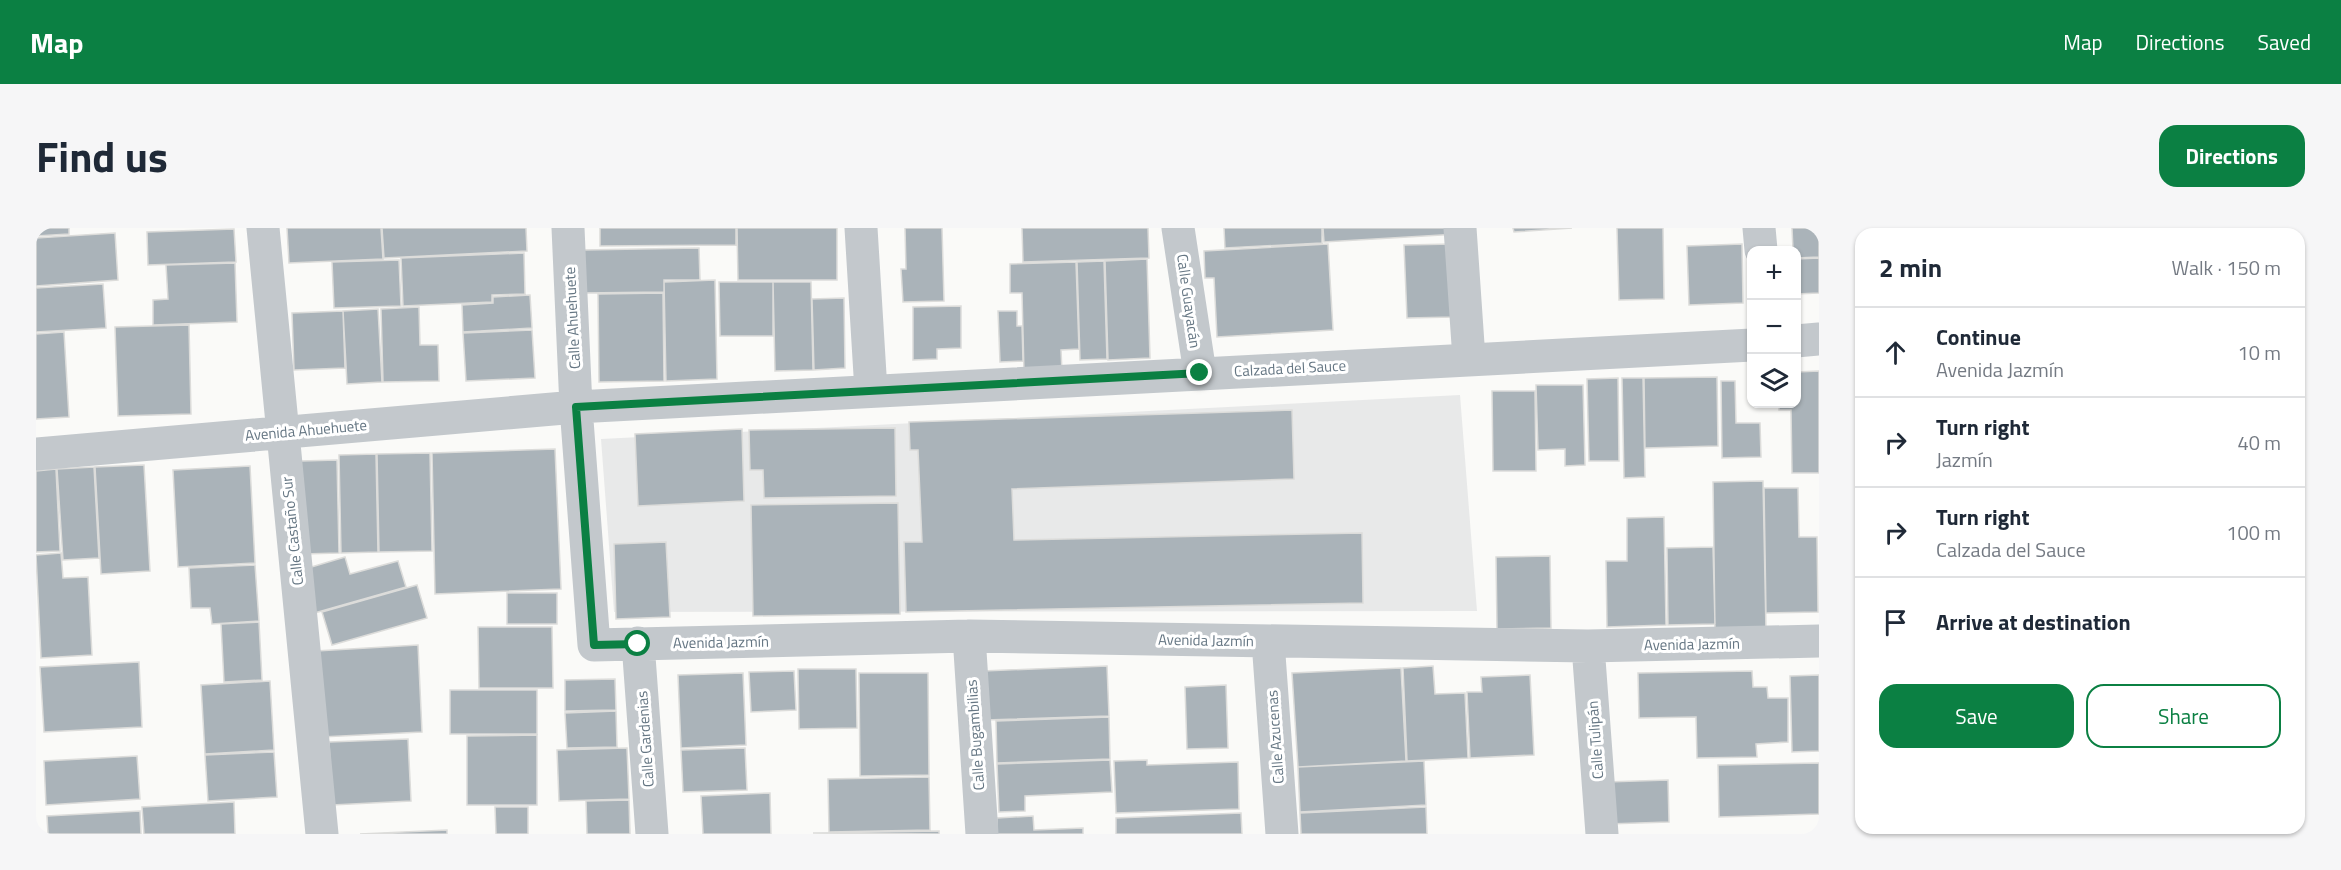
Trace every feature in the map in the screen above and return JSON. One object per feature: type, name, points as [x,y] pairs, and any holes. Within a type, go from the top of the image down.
[{"type":"street","name":"Calle Castaño Sur","points":[[263,228],[322,834]]},
{"type":"street","name":"Calle Ahuehuete","points":[[568,228],[576,407],[594,645]]},
{"type":"street","points":[[861,228],[871,391]]},
{"type":"street","name":"Calle Guayacán","points":[[1178,228],[1200,373]]},
{"type":"street","points":[[1460,228],[1469,359]]},
{"type":"street","points":[[1759,228],[1761,246]]},
{"type":"street","points":[[1801,341],[1819,339]]},
{"type":"street","name":"Calzada del Sauce","points":[[576,407],[1747,345]]},
{"type":"street","name":"Avenida Ahuehuete","points":[[36,454],[576,407]]},
{"type":"street","name":"Avenida Jazmín","points":[[594,645],[969,636],[1588,646],[1819,641]]},
{"type":"street","name":"Calle Bugambilias","points":[[969,636],[982,834]]},
{"type":"street","name":"Calle Azucenas","points":[[1268,641],[1282,834]]},
{"type":"street","name":"Calle Gardenias","points":[[638,644],[652,834]]},
{"type":"street","name":"Calle Tulipán","points":[[1588,646],[1602,834]]},
{"type":"shaded area","points":[[1460,395],[1477,611],[614,612],[601,439]]},
{"type":"building","points":[[36,228],[69,228],[69,234],[36,236]]},
{"type":"building","points":[[287,228],[381,228],[383,259],[289,263]]},
{"type":"building","points":[[382,228],[526,228],[527,251],[384,258]]},
{"type":"building","points":[[600,228],[736,228],[736,245],[600,246]]},
{"type":"building","points":[[737,228],[837,228],[837,280],[738,280]]},
{"type":"building","points":[[905,228],[942,228],[944,301],[903,302],[901,269],[906,269]]},
{"type":"building","points":[[1022,228],[1148,228],[1149,258],[1023,262]]},
{"type":"building","points":[[1224,228],[1322,228],[1322,243],[1225,248]]},
{"type":"building","points":[[1323,228],[1458,228],[1458,234],[1324,242]]},
{"type":"building","points":[[1513,228],[1572,228],[1514,232]]},
{"type":"building","points":[[1617,228],[1663,228],[1664,299],[1619,300]]},
{"type":"building","points":[[1792,228],[1819,228],[1819,257],[1801,258],[1801,246],[1793,246]]},
{"type":"building","points":[[234,229],[236,262],[148,265],[147,232]]},
{"type":"building","points":[[115,233],[118,280],[36,286],[36,238]]},
{"type":"building","points":[[1328,244],[1333,330],[1217,337],[1214,278],[1205,278],[1204,251]]},
{"type":"building","points":[[1452,244],[1454,317],[1407,318],[1404,245]]},
{"type":"building","points":[[1742,244],[1743,303],[1689,305],[1687,246]]},
{"type":"building","points":[[699,248],[700,280],[664,280],[664,292],[582,293],[582,250]]},
{"type":"building","points":[[524,253],[525,294],[492,295],[492,302],[403,306],[401,258]]},
{"type":"building","points":[[1819,258],[1819,293],[1801,294],[1801,259]]},
{"type":"building","points":[[1147,259],[1150,358],[1108,360],[1105,261]]},
{"type":"building","points":[[399,260],[401,306],[334,308],[332,262]]},
{"type":"building","points":[[1104,261],[1107,359],[1080,360],[1077,262]]},
{"type":"building","points":[[1076,262],[1079,349],[1061,350],[1062,372],[1024,373],[1022,293],[1010,293],[1010,264]]},
{"type":"building","points":[[235,263],[237,322],[153,325],[153,300],[168,299],[166,265]]},
{"type":"building","points":[[715,280],[717,379],[666,381],[664,282]]},
{"type":"building","points":[[719,282],[773,282],[773,336],[720,336]]},
{"type":"building","points":[[773,282],[811,282],[813,370],[775,371]]},
{"type":"building","points":[[103,284],[106,328],[36,332],[36,288]]},
{"type":"building","points":[[663,293],[664,381],[599,382],[598,294]]},
{"type":"building","points":[[530,295],[532,328],[463,332],[462,305],[493,303],[493,297]]},
{"type":"building","points":[[844,298],[845,368],[814,370],[812,299]]},
{"type":"building","points":[[961,306],[961,348],[937,349],[937,359],[913,360],[913,307]]},
{"type":"building","points":[[419,307],[420,345],[438,345],[439,381],[383,382],[381,309]]},
{"type":"building","points":[[378,309],[382,382],[347,384],[343,311]]},
{"type":"building","points":[[343,311],[345,368],[294,370],[292,313]]},
{"type":"building","points":[[998,311],[1017,311],[1017,326],[1022,326],[1023,361],[1000,362]]},
{"type":"building","points":[[189,325],[191,414],[118,416],[115,327]]},
{"type":"building","points":[[532,330],[535,378],[466,381],[463,333]]},
{"type":"building","points":[[64,332],[69,417],[36,419],[36,334]]},
{"type":"building","points":[[1819,371],[1819,473],[1792,473],[1791,410],[1779,410],[1779,408],[1801,408],[1801,372]]},
{"type":"building","points":[[1717,377],[1718,446],[1645,448],[1644,378]]},
{"type":"building","points":[[1618,378],[1619,461],[1589,461],[1587,379]]},
{"type":"building","points":[[1622,378],[1643,378],[1645,477],[1624,478]]},
{"type":"building","points":[[1721,381],[1735,381],[1736,423],[1760,423],[1761,457],[1722,458]]},
{"type":"building","points":[[1536,385],[1583,385],[1585,465],[1565,466],[1565,449],[1538,450]]},
{"type":"building","points":[[1492,391],[1535,391],[1536,471],[1493,471]]},
{"type":"building","points":[[1292,410],[1294,479],[1012,489],[1014,540],[1362,533],[1363,603],[906,612],[904,542],[922,542],[918,450],[910,450],[909,422]]},
{"type":"building","points":[[895,428],[896,496],[764,498],[763,470],[750,470],[749,430]]},
{"type":"building","points":[[742,429],[744,501],[638,506],[635,434]]},
{"type":"building","points":[[555,449],[561,589],[435,594],[432,453]]},
{"type":"building","points":[[430,453],[432,551],[379,552],[377,454]]},
{"type":"building","points":[[376,454],[378,552],[341,553],[339,455]]},
{"type":"building","points":[[337,460],[339,553],[303,554],[301,461]]},
{"type":"building","points":[[144,465],[150,571],[101,574],[95,467]]},
{"type":"building","points":[[250,466],[255,563],[178,567],[173,470]]},
{"type":"building","points":[[94,467],[99,558],[63,560],[57,469]]},
{"type":"building","points":[[56,469],[60,551],[36,552],[36,471]]},
{"type":"building","points":[[1763,481],[1766,631],[1715,631],[1713,482]]},
{"type":"building","points":[[1764,488],[1798,488],[1799,537],[1817,537],[1818,612],[1766,613]]},
{"type":"building","points":[[898,503],[900,614],[753,616],[751,505]]},
{"type":"building","points":[[1664,517],[1666,625],[1607,627],[1606,561],[1627,561],[1627,518]]},
{"type":"building","points":[[666,542],[670,617],[616,619],[614,544]]},
{"type":"building","points":[[1713,547],[1715,624],[1668,625],[1667,548]]},
{"type":"building","points":[[61,553],[63,578],[88,577],[92,655],[41,658],[36,555]]},
{"type":"building","points":[[1550,556],[1551,628],[1497,629],[1496,557]]},
{"type":"building","points":[[345,557],[350,574],[398,561],[406,587],[311,614],[298,571]]},
{"type":"building","points":[[255,565],[259,621],[212,624],[210,608],[191,608],[189,568]]},
{"type":"building","points":[[417,585],[427,618],[332,645],[322,612]]},
{"type":"building","points":[[507,593],[557,593],[557,624],[507,624]]},
{"type":"building","points":[[259,622],[262,680],[224,682],[221,624]]},
{"type":"building","points":[[478,627],[552,627],[553,688],[479,688]]},
{"type":"building","points":[[418,645],[422,732],[321,737],[316,651]]},
{"type":"building","points":[[139,662],[142,727],[44,732],[40,667]]},
{"type":"building","points":[[1107,666],[1109,716],[985,720],[983,671]]},
{"type":"building","points":[[1433,666],[1435,694],[1465,693],[1468,758],[1407,761],[1403,668]]},
{"type":"building","points":[[1401,668],[1406,761],[1298,767],[1292,673]]},
{"type":"building","points":[[798,669],[856,669],[857,728],[799,729]]},
{"type":"building","points":[[794,671],[796,710],[751,712],[749,672]]},
{"type":"building","points":[[1752,671],[1753,687],[1767,687],[1768,698],[1788,698],[1788,742],[1756,744],[1757,757],[1697,758],[1696,717],[1639,718],[1638,673]]},
{"type":"building","points":[[743,673],[746,745],[681,748],[678,675]]},
{"type":"building","points":[[859,673],[928,673],[929,775],[860,776]]},
{"type":"building","points":[[1530,675],[1534,755],[1470,758],[1467,692],[1482,692],[1481,677]]},
{"type":"building","points":[[1819,675],[1819,751],[1792,752],[1790,676]]},
{"type":"building","points":[[615,679],[616,710],[565,711],[565,680]]},
{"type":"building","points":[[270,681],[274,750],[205,754],[201,685]]},
{"type":"building","points":[[1226,685],[1228,748],[1187,749],[1185,687]]},
{"type":"building","points":[[450,690],[537,690],[537,734],[450,734]]},
{"type":"building","points":[[616,711],[617,747],[567,748],[565,713]]},
{"type":"building","points":[[1109,717],[1110,759],[997,763],[996,721]]},
{"type":"building","points":[[537,735],[537,805],[467,805],[467,736]]},
{"type":"building","points":[[408,739],[411,801],[332,805],[329,742]]},
{"type":"building","points":[[627,748],[629,799],[559,801],[557,750]]},
{"type":"building","points":[[745,748],[747,790],[683,792],[681,750]]},
{"type":"building","points":[[274,752],[277,797],[208,801],[205,755]]},
{"type":"building","points":[[137,756],[140,799],[46,805],[44,761]]},
{"type":"building","points":[[1110,760],[1112,792],[1025,796],[1025,811],[999,812],[997,764]]},
{"type":"building","points":[[1147,760],[1147,765],[1238,762],[1239,809],[1116,813],[1114,761]]},
{"type":"building","points":[[1424,761],[1426,805],[1300,812],[1298,767]]},
{"type":"building","points":[[1819,763],[1819,814],[1719,817],[1718,765]]},
{"type":"building","points":[[929,777],[930,830],[829,832],[828,779]]},
{"type":"building","points":[[1668,780],[1669,822],[1607,824],[1606,782]]},
{"type":"building","points":[[770,793],[771,834],[703,834],[701,796]]},
{"type":"building","points":[[629,800],[630,834],[587,834],[586,801]]},
{"type":"building","points":[[234,802],[235,834],[144,834],[142,807]]},
{"type":"building","points":[[495,807],[528,807],[528,834],[496,834]]},
{"type":"building","points":[[1426,807],[1427,834],[1301,834],[1300,813]]},
{"type":"building","points":[[140,811],[141,834],[48,834],[47,816]]},
{"type":"building","points":[[1241,813],[1242,834],[1116,834],[1116,818]]},
{"type":"building","points":[[1033,816],[1034,830],[1083,828],[1083,834],[997,834],[997,818]]},
{"type":"building","points":[[447,830],[447,834],[360,834]]},
{"type":"building","points":[[939,831],[939,834],[813,833]]},
{"type":"route","points":[[638,644],[594,645],[576,407],[1200,373]]}]
